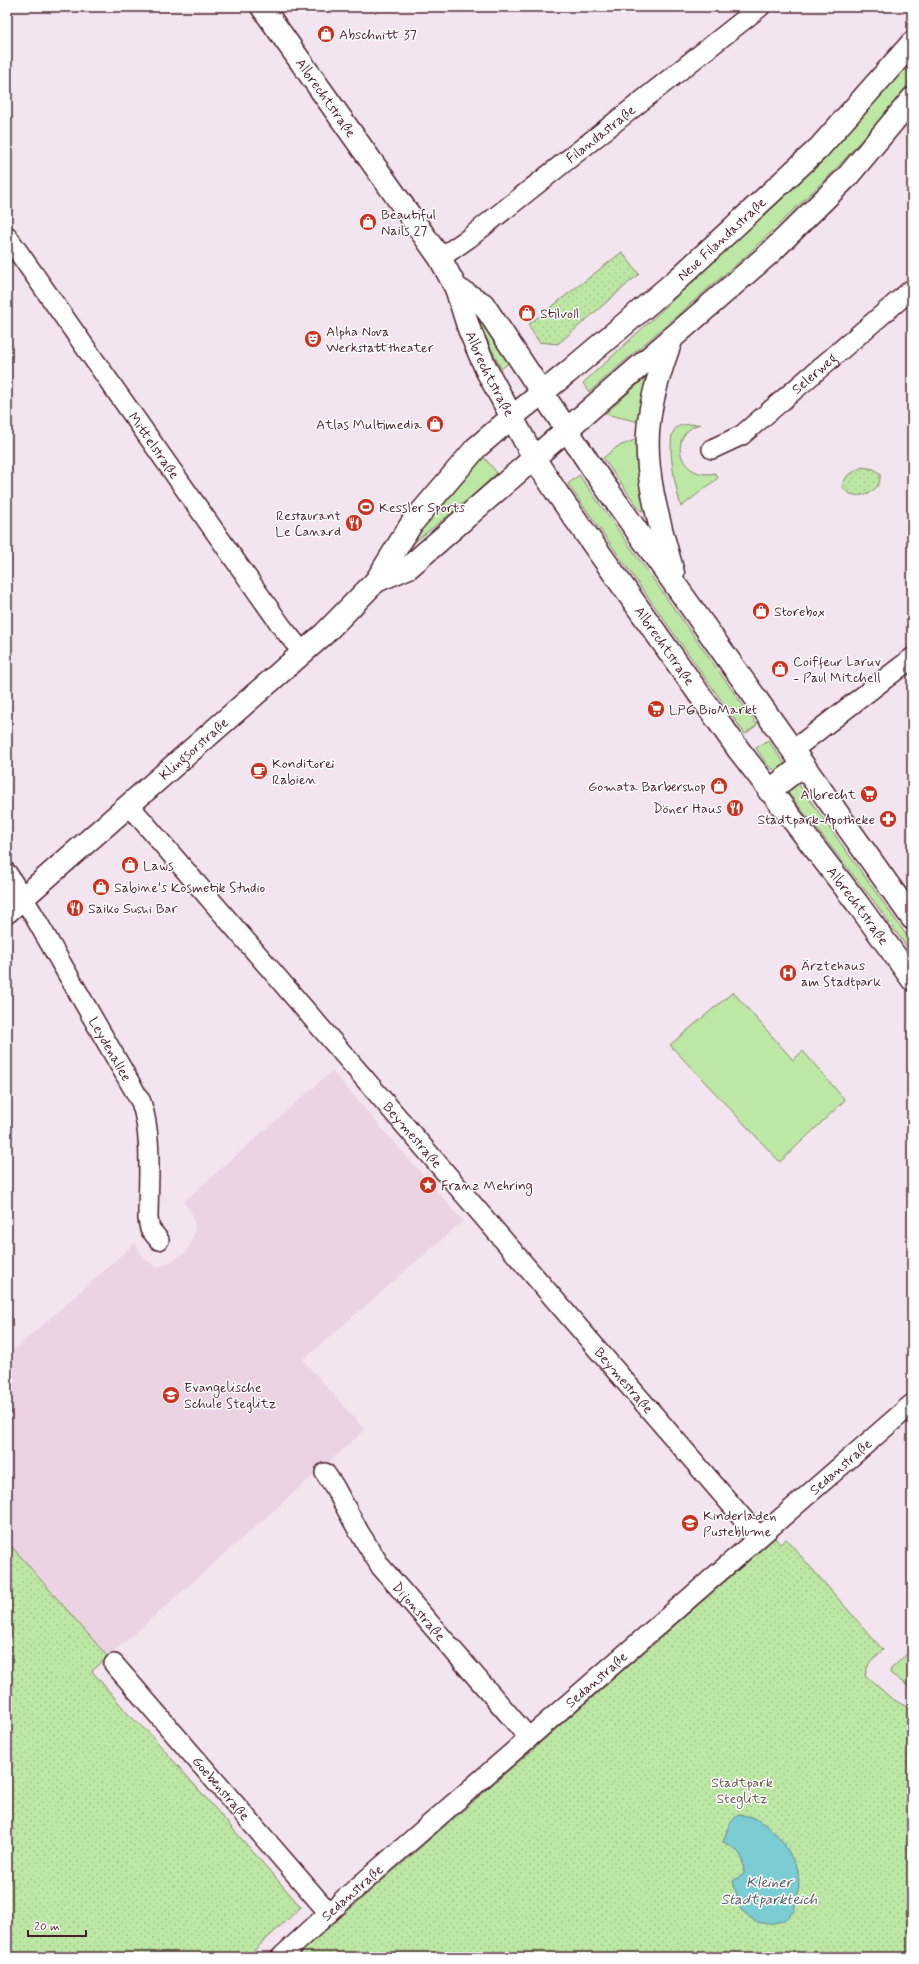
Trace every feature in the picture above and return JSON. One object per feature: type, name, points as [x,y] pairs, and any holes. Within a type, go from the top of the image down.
[{"type":"main road","name":"Albrechtstraße","points":[[262,7],[440,258],[456,288],[469,329],[484,364],[534,458],[557,493],[770,791],[857,903],[912,979]]},
{"type":"main road","name":"Neue Filandastraße","points":[[512,416],[542,393],[680,278],[819,148],[912,43]]},
{"type":"main road","points":[[534,458],[673,335],[771,252],[847,177],[912,99]]},
{"type":"main road","name":"Albrechtstraße","points":[[456,288],[483,304],[567,430],[677,588],[912,918]]},
{"type":"main road","points":[[673,335],[662,364],[650,414],[647,447],[655,506],[677,588]]},
{"type":"main road","name":"Klingsorstraße","points":[[7,912],[303,653],[376,581],[412,523],[476,448],[512,416]]},
{"type":"main road","name":"Klingsorstraße","points":[[376,581],[409,567],[534,458]]},
{"type":"main road","points":[[770,791],[798,758]]},
{"type":"street","name":"Filandastraße","points":[[440,258],[469,238],[760,7]]},
{"type":"street","name":"Mittelstraße","points":[[7,236],[282,627],[303,653]]},
{"type":"street","name":"Selerweg","points":[[712,449],[742,435],[912,290]]},
{"type":"street","points":[[798,758],[912,658]]},
{"type":"street","name":"Beymestraße","points":[[129,805],[759,1537]]},
{"type":"street","name":"Leydenallee","points":[[7,873],[141,1102],[146,1116],[147,1130],[148,1219],[150,1229],[159,1240]]},
{"type":"street","name":"Sedanstraße","points":[[281,1957],[329,1913],[912,1404]]},
{"type":"street","name":"Dijonstraße","points":[[325,1473],[381,1567],[529,1738]]},
{"type":"street","name":"Goebenstraße","points":[[114,1664],[329,1913]]},
{"type":"shaded area","name":"Evangelische Schule Steglitz","points":[[332,1071],[463,1221],[303,1360],[365,1430],[108,1657],[7,1541],[7,1356],[135,1243],[144,1258],[156,1268],[169,1263],[187,1251],[193,1238],[195,1227],[192,1214],[183,1202]]},
{"type":"green space","points":[[912,56],[912,79],[889,109],[835,170],[748,254],[589,392],[583,383],[697,278],[731,242],[812,168],[861,118]]},
{"type":"green space","points":[[622,252],[639,274],[558,344],[539,342],[528,325]]},
{"type":"green space","points":[[482,321],[510,362],[501,369],[480,325]]},
{"type":"green space","points":[[644,379],[647,380],[639,422],[605,414]]},
{"type":"green space","points":[[700,424],[689,429],[683,437],[680,446],[681,455],[685,464],[693,470],[703,474],[715,473],[718,478],[681,507],[672,466],[671,443],[673,434],[678,426]]},
{"type":"green space","points":[[637,439],[645,508],[643,511],[640,510],[603,458],[617,447]]},
{"type":"green space","points":[[483,456],[497,473],[463,504],[417,540],[404,555],[400,550]]},
{"type":"green space","points":[[862,467],[874,469],[880,474],[880,481],[877,487],[866,494],[852,495],[842,486],[847,476]]},
{"type":"green space","points":[[579,475],[757,725],[745,734],[568,484]]},
{"type":"green space","points":[[768,740],[786,766],[778,772],[768,766],[756,748]]},
{"type":"green space","points":[[797,782],[912,943],[912,954],[872,899],[786,790]]},
{"type":"green space","points":[[733,992],[793,1060],[803,1051],[845,1100],[780,1162],[670,1045]]},
{"type":"green space","name":"Stadtpark Steglitz","points":[[775,1538],[780,1544],[786,1539],[883,1650],[869,1663],[865,1675],[891,1698],[912,1710],[912,1957],[295,1957]]},
{"type":"green space","points":[[7,1541],[108,1657],[92,1671],[129,1715],[151,1735],[301,1907],[247,1957],[15,1957],[7,1953]]},
{"type":"green space","points":[[912,1649],[912,1689],[890,1673],[891,1669]]},
{"type":"water","name":"Kleiner Stadtparkteich","points":[[738,1814],[753,1817],[769,1827],[784,1843],[798,1870],[799,1888],[794,1911],[783,1921],[769,1924],[756,1922],[741,1910],[733,1881],[744,1874],[743,1862],[737,1851],[723,1842],[729,1825]]},
{"type":"place","name":"Abschnitt 37","points":[[326,34]]},
{"type":"place","name":"Beautiful Nails 27","points":[[368,222]]},
{"type":"place","name":"Stilvoll","points":[[527,313]]},
{"type":"place","name":"Alpha Nova Werkstatttheater","points":[[313,339]]},
{"type":"place","name":"Atlas Multimedia","points":[[435,424]]},
{"type":"place","name":"Kessler Sports","points":[[366,507]]},
{"type":"place","name":"Restaurant Le Canard","points":[[354,523]]},
{"type":"place","name":"Storebox","points":[[761,611]]},
{"type":"place","name":"Coiffeur Laruv - Paul Mitchell","points":[[780,669]]},
{"type":"place","name":"LPG BioMarkt","points":[[656,709]]},
{"type":"place","name":"Konditorei Rabien","points":[[259,771]]},
{"type":"place","name":"Gomata Barbershop","points":[[719,786]]},
{"type":"place","name":"Albrecht","points":[[869,794]]},
{"type":"place","name":"Döner Haus","points":[[735,808]]},
{"type":"place","name":"Stadtpark-Apotheke","points":[[888,819]]},
{"type":"place","name":"Laws","points":[[130,865]]},
{"type":"place","name":"Sabine's Kosmetik Studio","points":[[101,887]]},
{"type":"place","name":"Saiko Sushi Bar","points":[[75,908]]},
{"type":"place","name":"Ärztehaus am Stadtpark","points":[[788,973]]},
{"type":"place","name":"Franz Mehring","points":[[428,1185]]},
{"type":"place","name":"Evangelische Schule Steglitz","points":[[171,1395]]},
{"type":"place","name":"Kinderladen Pusteblume","points":[[690,1523]]}]
